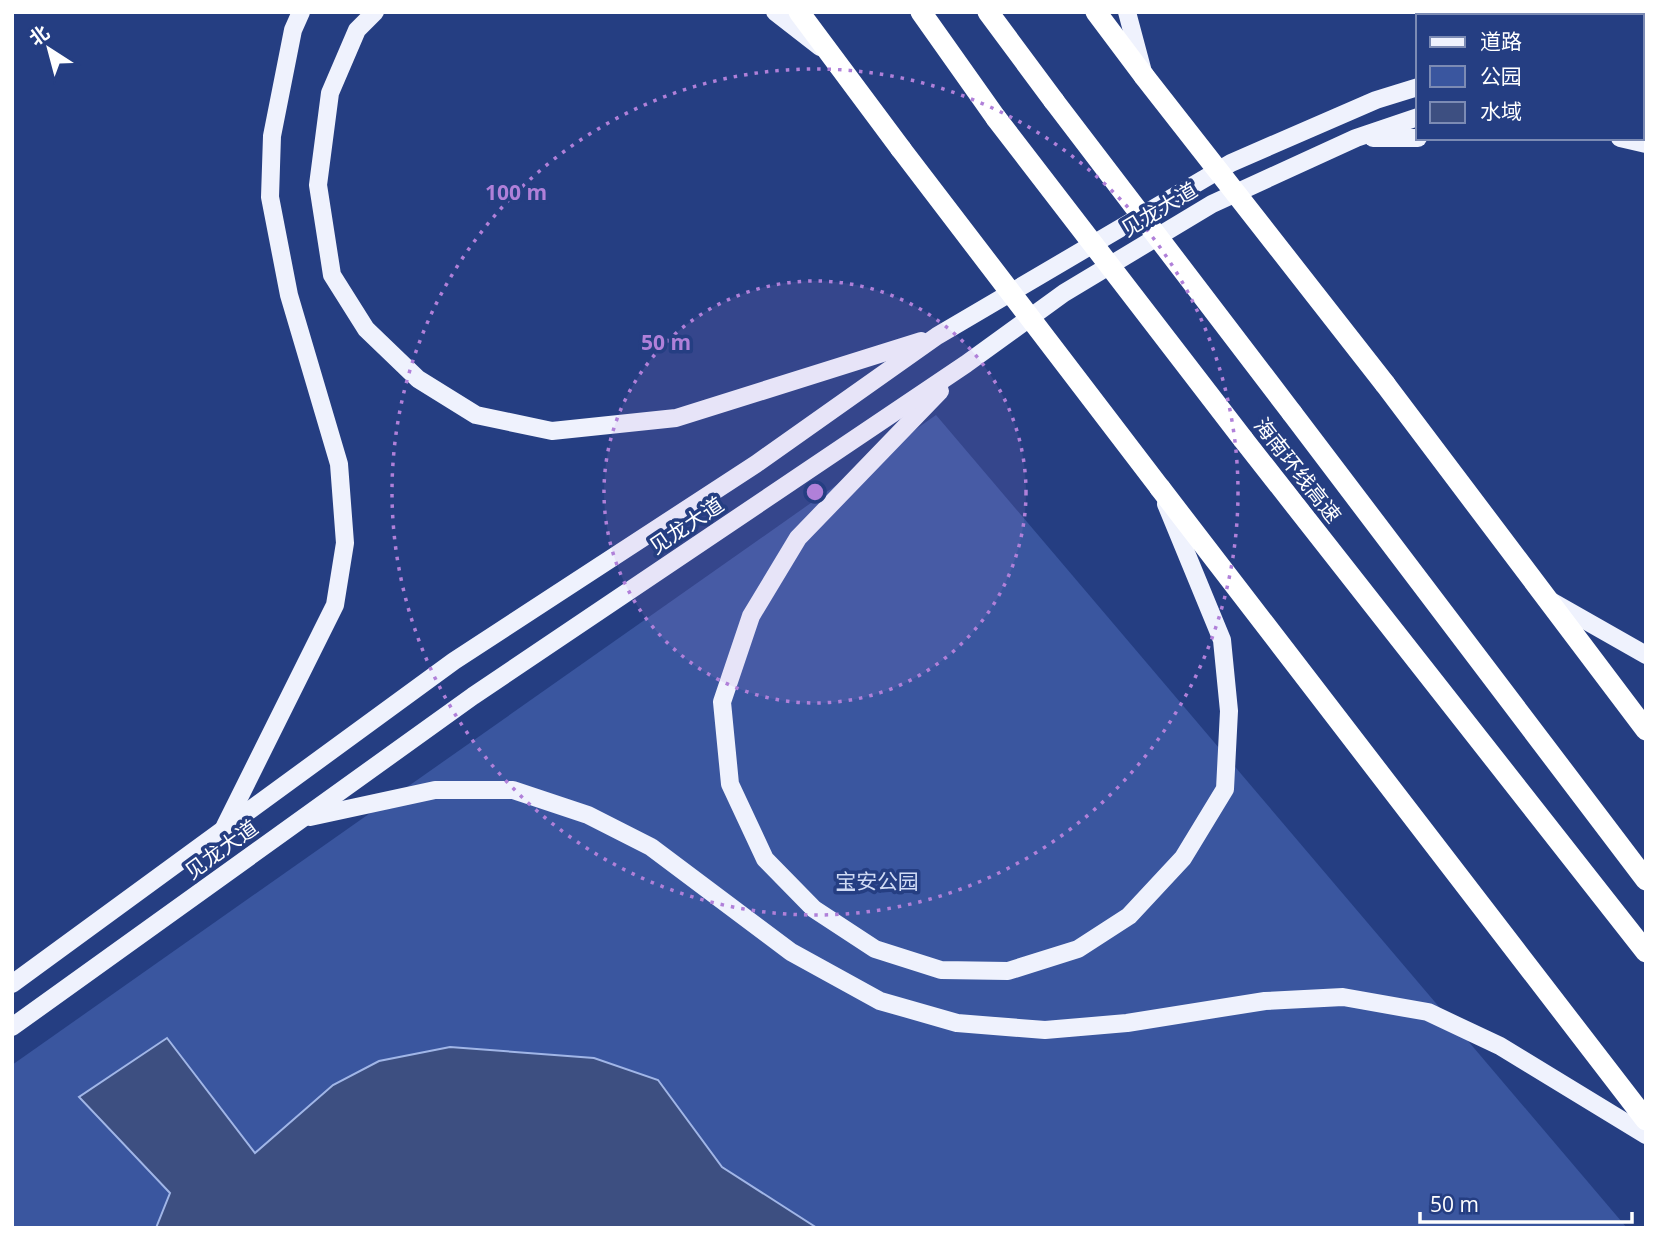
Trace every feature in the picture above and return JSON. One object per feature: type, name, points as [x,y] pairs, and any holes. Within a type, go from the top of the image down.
[{"type":"highway","points":[[799,12],[1160,488],[1646,1119]]},
{"type":"highway","name":"海南环线高速","points":[[921,12],[996,118],[1243,439],[1646,952]]},
{"type":"highway","name":"海南环线高速","points":[[988,12],[1646,880]]},
{"type":"highway","points":[[1096,12],[1385,384],[1646,730]]},
{"type":"main road","points":[[223,830],[335,605],[345,543],[339,464],[289,295],[270,197],[272,136],[293,30],[301,12]]},
{"type":"main road","points":[[374,12],[357,30],[330,93],[318,185],[332,275],[366,330],[418,379],[476,415],[552,431],[676,418],[937,336]]},
{"type":"main road","points":[[775,12],[832,56]]},
{"type":"main road","points":[[1128,12],[1144,76]]},
{"type":"main road","points":[[1376,100],[1416,74]]},
{"type":"main road","name":"见龙大道","points":[[12,984],[454,661],[757,464],[937,336],[1231,163],[1376,100],[1416,88]]},
{"type":"main road","name":"见龙大道","points":[[12,1027],[473,696],[966,365],[1064,293],[1212,204],[1356,138],[1416,118]]},
{"type":"main road","points":[[1356,138],[1416,138]]},
{"type":"main road","points":[[1629,140],[1646,144]]},
{"type":"main road","points":[[966,365],[798,538],[751,616],[722,702],[730,784],[765,859],[814,909],[875,949],[941,970],[1008,971],[1078,949],[1129,916],[1183,858],[1225,789],[1229,711],[1222,640],[1160,488]]},
{"type":"main road","points":[[1546,598],[1646,654]]},
{"type":"main road","points":[[303,818],[435,790],[513,790],[588,815],[651,847],[791,953],[880,1001],[957,1023],[1045,1030],[1128,1023],[1265,1001],[1343,997],[1428,1012],[1500,1046],[1646,1135]]},
{"type":"green space","name":"宝安公园","points":[[936,415],[1627,1228],[12,1228],[12,1065]]},
{"type":"water","points":[[167,1038],[255,1153],[333,1085],[379,1061],[450,1047],[594,1058],[658,1080],[722,1167],[817,1228],[156,1228],[170,1193],[79,1097]]}]
